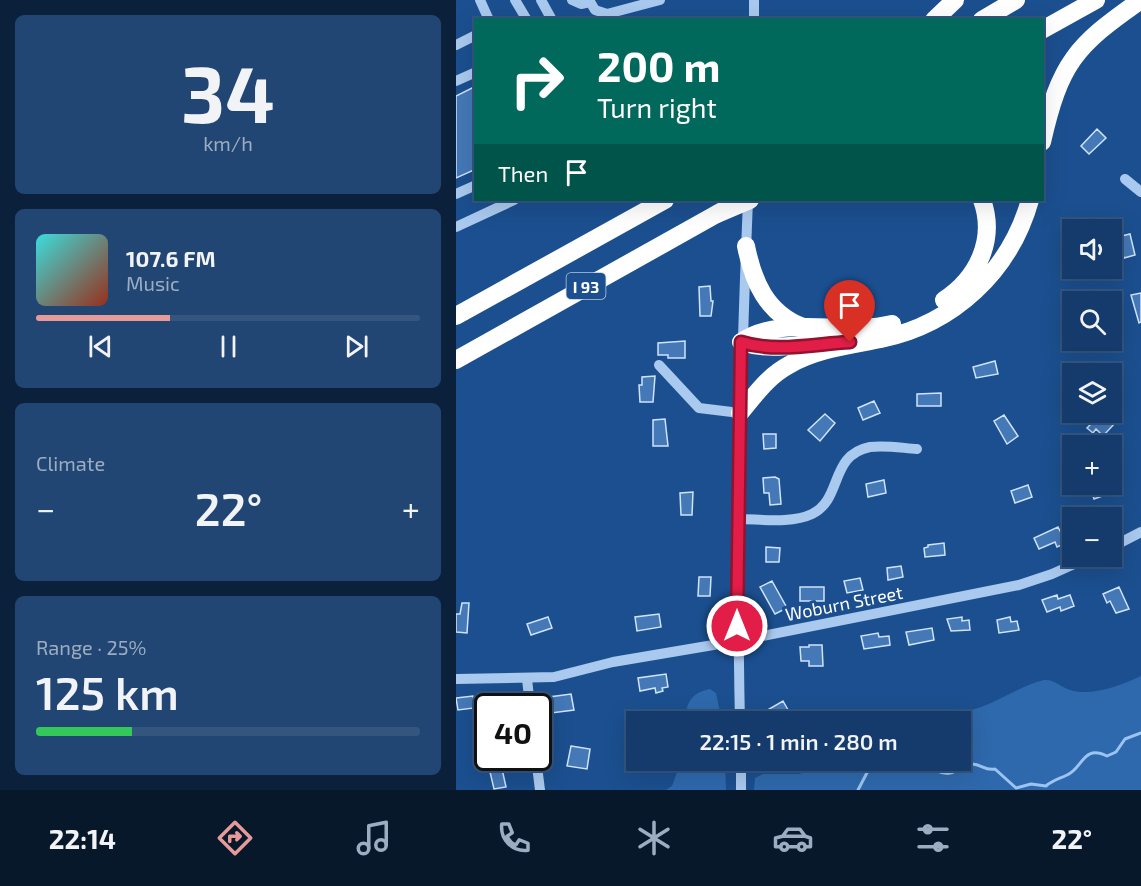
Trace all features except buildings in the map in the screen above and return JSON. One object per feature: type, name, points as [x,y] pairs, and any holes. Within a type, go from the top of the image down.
[{"type":"highway","points":[[936,18],[956,0]]},
{"type":"highway","points":[[985,18],[1016,0]]},
{"type":"highway","points":[[1044,29],[1096,0]]},
{"type":"highway","points":[[1044,134],[1055,90],[1072,59],[1095,33],[1140,0]]},
{"type":"highway","name":"I 93","points":[[456,316],[663,201]]},
{"type":"highway","name":"I 93","points":[[456,360],[740,201]]},
{"type":"highway","points":[[717,214],[747,201]]},
{"type":"highway","points":[[741,342],[762,331],[805,327],[848,329],[888,325],[914,316],[952,295],[969,279],[982,256],[987,230],[982,201]]},
{"type":"highway","points":[[740,413],[765,383],[788,365],[812,354],[904,333],[930,323],[974,294],[1007,254],[1019,231],[1030,201]]},
{"type":"highway","points":[[746,246],[753,277],[764,297],[783,316],[805,327]]},
{"type":"highway","points":[[741,342],[761,348],[774,348],[868,340]]},
{"type":"street","points":[[480,0],[488,18]]},
{"type":"street","points":[[515,0],[526,18]]},
{"type":"street","points":[[541,0],[551,18]]},
{"type":"street","points":[[572,0],[581,4],[589,1],[595,10],[607,14],[660,0]]},
{"type":"street","points":[[754,0],[754,18]]},
{"type":"street","points":[[456,45],[474,36]]},
{"type":"street","points":[[456,81],[474,73]]},
{"type":"street","points":[[1125,179],[1141,192]]},
{"type":"street","points":[[456,194],[474,186]]},
{"type":"street","points":[[740,711],[737,641],[741,342],[749,201]]},
{"type":"street","points":[[456,227],[501,202]]},
{"type":"street","points":[[659,365],[699,408],[740,413]]},
{"type":"street","points":[[738,519],[806,517],[826,503],[841,467],[855,453],[874,447],[917,449]]},
{"type":"street","points":[[1122,542],[1141,532]]},
{"type":"street","name":"Woburn Street","points":[[456,679],[554,677],[613,662],[737,641],[1019,585],[1068,567]]},
{"type":"street","points":[[527,679],[529,693]]},
{"type":"street","points":[[538,771],[540,790]]},
{"type":"street","points":[[741,771],[741,790]]},
{"type":"shaded area","points":[[1141,676],[1141,790],[754,790],[755,778],[763,774],[799,774],[810,771],[971,771],[971,711],[968,711],[1044,680],[1078,692],[1097,691]]},
{"type":"shaded area","points":[[710,689],[716,693],[720,711],[686,711],[691,699]]},
{"type":"shaded area","points":[[677,771],[725,771],[726,790],[666,790],[672,786]]},
{"type":"waterway","points":[[971,764],[995,769],[1016,788],[1031,784],[1046,786],[1072,772],[1088,755],[1099,753],[1107,756],[1116,752],[1125,739],[1141,733]]},
{"type":"waterway","points":[[858,790],[868,771]]},
{"type":"waterway","points":[[937,771],[946,774],[954,771]]},
{"type":"route","points":[[737,626],[741,342],[761,348],[850,342]]}]
